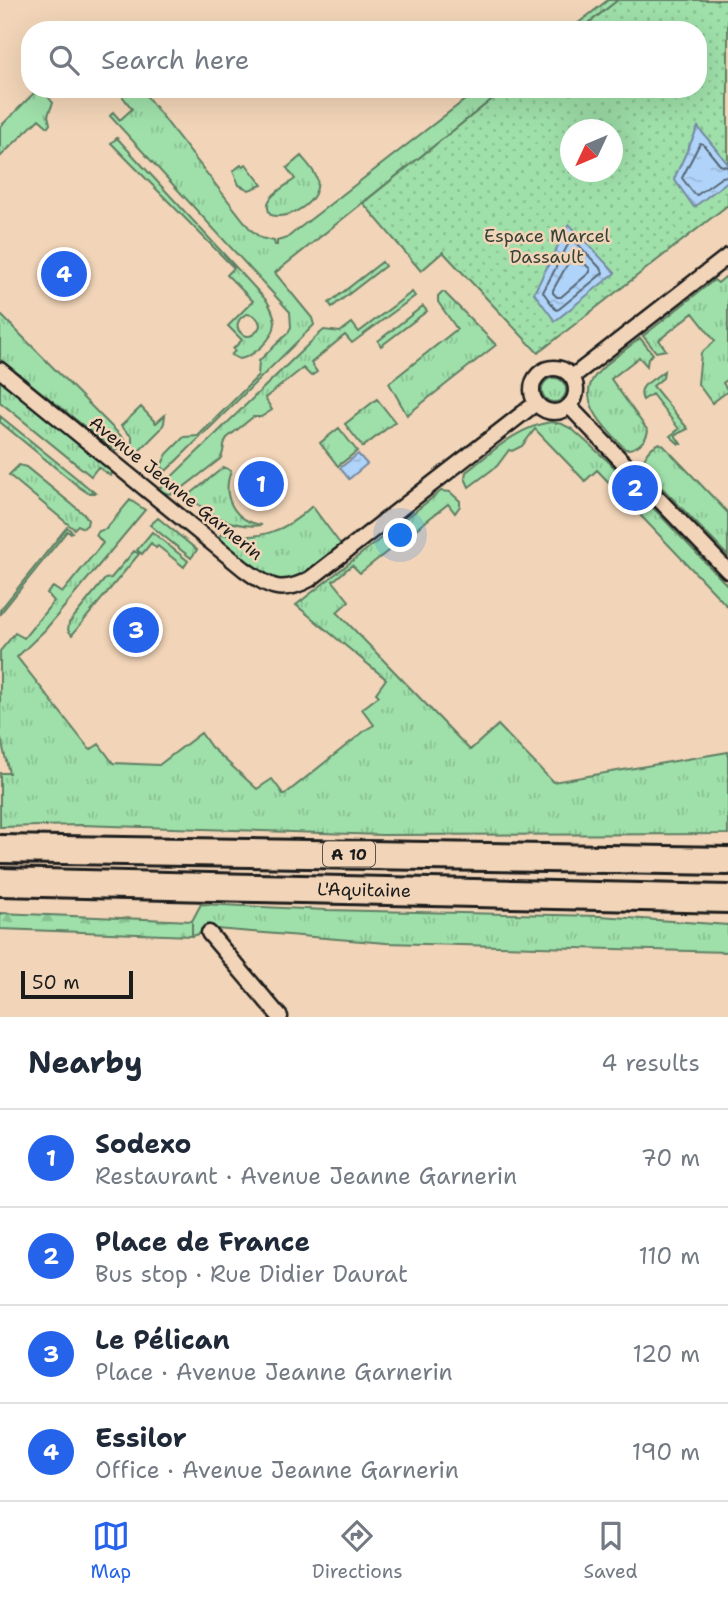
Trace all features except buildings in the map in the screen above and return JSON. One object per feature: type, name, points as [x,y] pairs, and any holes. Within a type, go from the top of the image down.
[{"type":"highway","name":"L'Aquitaine","points":[[0,849],[728,861]]},
{"type":"highway","name":"L'Aquitaine","points":[[0,882],[728,900]]},
{"type":"highway","points":[[635,898],[674,912],[728,917]]},
{"type":"street","points":[[572,377],[728,256]]},
{"type":"street","points":[[561,369],[572,377],[576,392],[569,406],[552,412],[536,403],[533,383],[541,372],[561,369]]},
{"type":"street","name":"Avenue Jeanne Garnerin","points":[[0,370],[244,569],[271,587],[282,588],[293,587],[310,579],[536,403]]},
{"type":"street","points":[[569,406],[728,571]]},
{"type":"street","points":[[209,933],[280,1017]]},
{"type":"green space","points":[[608,0],[618,0],[591,21],[581,21]]},
{"type":"green space","name":"Espace Marcel Dassault","points":[[618,0],[728,0],[728,205],[538,353],[443,252],[421,271],[363,203],[494,98],[707,98],[707,21],[591,21]]},
{"type":"green space","points":[[29,98],[49,98],[53,103],[48,115],[48,127],[39,119],[0,157],[0,127]]},
{"type":"green space","points":[[124,98],[148,98],[251,230],[277,245],[277,241],[287,238],[467,98],[494,98],[275,273],[312,318],[314,325],[166,471],[161,466],[167,454],[184,437],[198,436],[258,376],[259,361],[291,327],[290,312],[110,116],[113,112],[120,120],[132,109]]},
{"type":"green space","points":[[117,138],[267,301],[274,317],[274,329],[267,341],[256,351],[239,359],[231,355],[242,340],[228,326],[253,301],[227,275],[234,268],[111,143]],"holes":[[[247,314],[258,319],[260,326],[250,336],[238,329],[238,323]]]},
{"type":"green space","points":[[301,156],[317,179],[314,195],[303,208],[295,212],[271,215],[268,209],[270,199],[295,179],[287,168]]},
{"type":"green space","points":[[246,164],[262,185],[249,190],[239,185],[233,171]]},
{"type":"green space","points":[[382,262],[385,266],[332,307],[329,303]]},
{"type":"green space","points":[[725,277],[728,281],[728,379],[723,383],[728,391],[712,403],[698,384],[701,353],[715,341],[693,313],[659,340],[666,350],[656,352],[643,336],[714,280],[718,283]]},
{"type":"green space","points":[[412,292],[415,296],[352,343],[345,335],[311,363],[317,372],[311,376],[303,368],[265,398],[272,410],[261,417],[253,417],[227,438],[220,459],[176,493],[167,494],[159,489],[324,330],[340,332],[352,323],[359,332]]},
{"type":"green space","points":[[442,292],[496,345],[407,415],[389,383],[457,329],[438,302],[438,296]]},
{"type":"green space","points":[[423,306],[427,311],[381,346],[378,341]]},
{"type":"green space","points":[[0,314],[125,440],[115,451],[0,359]]},
{"type":"green space","points":[[640,338],[653,354],[648,358],[647,366],[639,357],[611,379],[648,431],[640,444],[625,449],[593,410],[589,392],[599,371]]},
{"type":"green space","points":[[664,371],[663,378],[653,386],[688,429],[675,435],[681,444],[670,436],[679,429],[652,394],[643,400],[641,396],[645,385]]},
{"type":"green space","points":[[554,378],[563,381],[566,390],[563,399],[554,402],[545,399],[542,390],[545,381]]},
{"type":"green space","points":[[0,380],[104,464],[112,472],[111,476],[98,467],[91,476],[0,402]]},
{"type":"green space","points":[[377,399],[395,422],[363,447],[345,424]]},
{"type":"green space","points":[[141,407],[156,423],[165,415],[164,423],[138,452],[127,454],[132,448],[132,437],[121,426]]},
{"type":"green space","points":[[0,416],[95,493],[88,493],[79,487],[0,422]]},
{"type":"green space","points":[[551,422],[572,429],[610,463],[728,586],[728,607],[597,470],[585,481],[535,429],[522,446],[509,450],[497,466],[469,487],[465,478],[466,472],[485,456],[527,429]]},
{"type":"green space","points":[[339,428],[357,451],[338,466],[320,443]]},
{"type":"green space","points":[[659,443],[728,513],[728,556],[644,469],[647,454]]},
{"type":"green space","points":[[19,465],[26,467],[85,515],[87,525],[83,528],[78,525],[74,529],[9,475]]},
{"type":"green space","points":[[224,467],[231,471],[228,490],[232,506],[244,519],[262,525],[231,523],[204,509],[188,496]]},
{"type":"green space","points":[[441,491],[450,492],[460,501],[455,513],[448,504],[360,573],[352,565],[333,581],[349,601],[337,612],[470,750],[498,725],[553,782],[728,752],[728,834],[382,835],[81,825],[0,827],[0,773],[9,773],[0,735],[0,651],[15,633],[24,638],[54,601],[47,593],[53,587],[62,593],[103,543],[96,535],[106,529],[130,500],[145,510],[45,630],[17,657],[90,750],[99,744],[113,763],[159,765],[201,733],[211,747],[257,789],[272,779],[284,795],[374,725],[362,709],[379,696],[376,693],[386,679],[296,605]]},
{"type":"green space","points":[[312,506],[341,545],[304,573],[293,577],[271,578],[260,573],[218,538],[221,534],[247,536],[270,532],[292,522]]},
{"type":"green space","points":[[158,518],[197,550],[191,558],[150,525]]},
{"type":"green space","points":[[67,527],[72,532],[67,531],[0,614],[0,610]]},
{"type":"green space","points":[[152,532],[188,561],[184,567],[151,543],[142,554],[137,550]]},
{"type":"green space","points":[[134,551],[139,554],[72,635],[68,630],[69,623],[105,579],[111,578]]},
{"type":"green space","points":[[201,904],[326,910],[599,916],[728,925],[728,952],[386,943],[216,929],[192,936],[192,921]]},
{"type":"green space","points":[[0,913],[192,921],[192,936],[0,929]]},
{"type":"water","points":[[698,127],[728,164],[728,181],[694,207],[674,179]]},
{"type":"water","points":[[569,224],[615,273],[555,321],[534,293]]},
{"type":"water","points":[[358,454],[367,464],[349,479],[340,468]]},
{"type":"place","name":"Essilor","points":[[64,274]]},
{"type":"place","name":"Sodexo","points":[[261,484]]},
{"type":"place","name":"Place de France","points":[[635,488]]},
{"type":"place","name":"Le Pélican","points":[[136,630]]}]
